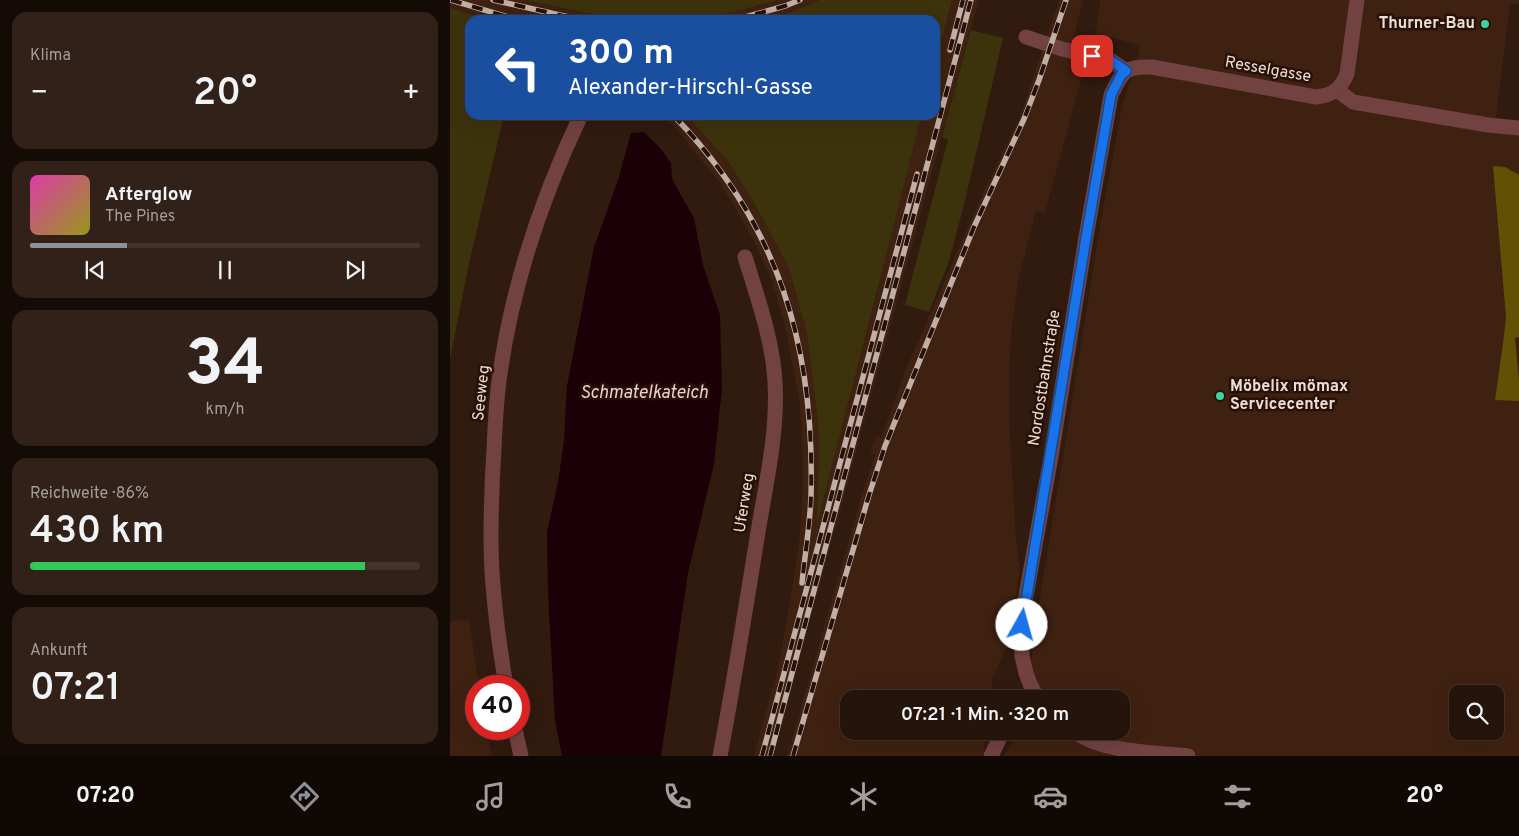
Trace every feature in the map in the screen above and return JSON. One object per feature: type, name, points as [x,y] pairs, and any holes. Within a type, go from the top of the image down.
[{"type":"street","points":[[1357,0],[1347,74],[1337,90],[1353,102],[1488,126],[1519,128]]},
{"type":"street","points":[[1026,37],[1062,49],[1110,60],[1126,71]]},
{"type":"street","name":"Resselgasse","points":[[1126,71],[1138,66],[1152,67],[1316,97],[1327,95],[1337,90]]},
{"type":"street","name":"Nordostbahnstraße","points":[[1032,690],[1022,656],[1025,601],[1051,457],[1111,95],[1121,75],[1126,71]]},
{"type":"street","name":"Seeweg","points":[[504,675],[496,617],[491,540],[493,469],[499,381],[511,316],[528,249],[551,183],[579,120]]},
{"type":"street","name":"Uferweg","points":[[720,756],[770,465],[775,418],[775,380],[772,359],[757,296],[745,257]]},
{"type":"street","points":[[517,740],[521,756]]},
{"type":"street","points":[[992,756],[999,740]]},
{"type":"street","points":[[1091,740],[1110,746],[1188,756]]},
{"type":"shaded area","points":[[450,0],[527,0],[572,11],[603,15],[473,15],[450,8]]},
{"type":"shaded area","points":[[527,0],[778,0],[715,15],[597,15]]},
{"type":"shaded area","points":[[778,0],[820,0],[783,15],[711,15],[756,7]]},
{"type":"shaded area","points":[[820,0],[952,0],[940,45],[940,15],[783,15]]},
{"type":"shaded area","points":[[952,0],[979,0],[773,756],[754,756],[778,667],[799,544],[803,481],[799,398],[784,322],[771,279],[756,245],[719,182],[677,130],[666,120],[691,120],[728,161],[753,201],[789,268],[807,334],[818,421],[817,520],[921,120],[940,120],[940,45]]},
{"type":"shaded area","points":[[1059,0],[1083,0],[1072,45],[1046,38]]},
{"type":"shaded area","points":[[1100,0],[1519,0],[1519,5],[1510,3],[1494,132],[1519,136],[1519,756],[1004,756],[1014,740],[1130,740],[1130,690],[1027,690],[1036,623],[1100,227],[1122,106],[1141,46],[1096,33]]},
{"type":"shaded area","points":[[450,8],[473,15],[465,15],[465,120],[503,120],[470,259],[450,359]]},
{"type":"shaded area","points":[[971,30],[1003,38],[963,209],[948,264],[929,312],[905,305],[948,139],[942,137]]},
{"type":"shaded area","points":[[1042,50],[1086,62],[1045,213],[1036,211],[1018,282],[1012,327],[1009,371],[1009,416],[1016,540],[1020,569],[1009,641],[993,677],[991,690],[840,690],[840,740],[985,740],[983,756],[787,756],[862,494],[875,455],[870,453],[876,436],[881,437],[908,364],[982,195],[1020,117]]},
{"type":"shaded area","points":[[691,120],[921,120],[817,523],[818,421],[807,334],[789,268],[753,201],[728,161]]},
{"type":"shaded area","points":[[1493,166],[1505,167],[1519,175],[1519,337],[1515,338],[1519,401],[1495,400],[1506,317]]},
{"type":"shaded area","points":[[469,620],[477,675],[465,675],[465,740],[488,740],[492,756],[450,756],[450,621]]},
{"type":"water","name":"Schmatelkateich","points":[[644,132],[661,149],[671,163],[672,179],[694,218],[703,265],[720,315],[722,388],[714,464],[688,573],[661,756],[562,756],[555,721],[547,532],[558,482],[564,441],[567,386],[594,247],[618,180],[631,133]]},
{"type":"railway","points":[[451,0],[501,15]]},
{"type":"railway","points":[[493,0],[560,15]]},
{"type":"railway","points":[[752,15],[800,0]]},
{"type":"railway","points":[[950,50],[963,0]]},
{"type":"railway","points":[[940,117],[971,0]]},
{"type":"railway","points":[[793,756],[885,446],[974,227],[1024,119],[1066,0]]},
{"type":"railway","points":[[677,120],[710,157],[740,200],[764,244],[783,290],[797,339],[806,389],[811,441],[809,529],[802,583]]},
{"type":"railway","points":[[770,756],[939,120]]},
{"type":"railway","points":[[762,756],[917,174]]},
{"type":"place","name":"Thurner-Bau","points":[[1485,24]]},
{"type":"place","name":"Möbelix mömax Servicecenter","points":[[1220,396]]},
{"type":"route","points":[[1022,625],[1111,95],[1121,75],[1126,71],[1110,60],[1092,56]]}]
